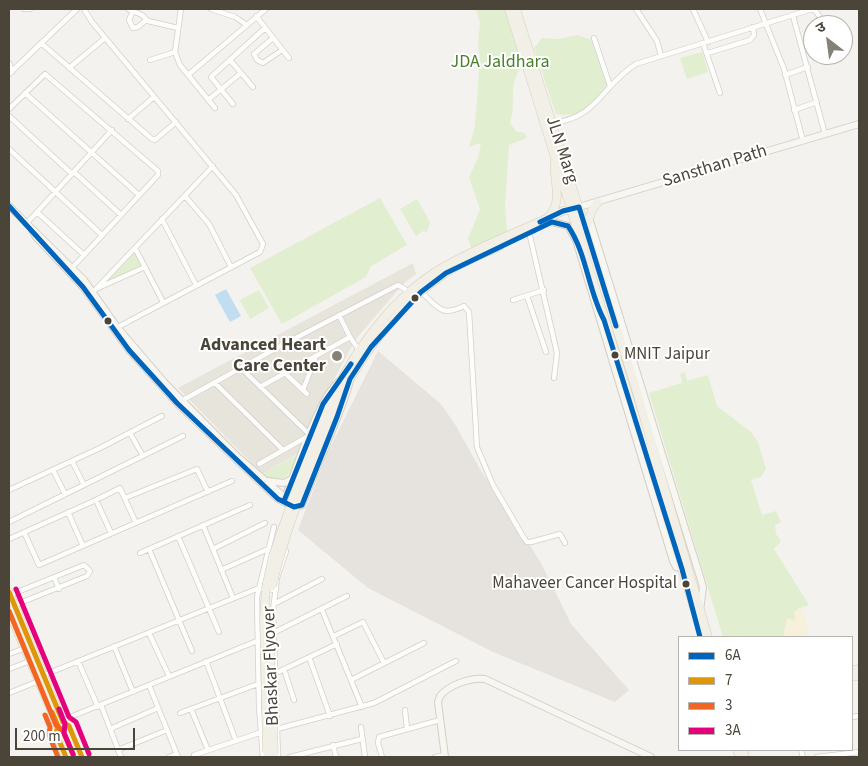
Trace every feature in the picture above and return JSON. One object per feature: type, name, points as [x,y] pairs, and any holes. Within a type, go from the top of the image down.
[{"type":"main road","name":"JLN Marg","points":[[509,9],[572,212],[619,374],[682,569],[702,627],[707,636]]},
{"type":"main road","name":"JLN Marg","points":[[516,9],[586,229],[603,276],[700,611],[702,627]]},
{"type":"main road","points":[[346,379],[375,342],[444,270],[529,232],[548,221],[554,210],[558,192],[554,171],[555,156]]},
{"type":"main road","points":[[586,229],[594,203]]},
{"type":"main road","points":[[346,379],[359,350],[396,305],[417,286],[444,270],[548,221],[580,209]]},
{"type":"main road","points":[[595,302],[604,320]]},
{"type":"main road","name":"Bhaskar Flyover","points":[[270,756],[264,619],[266,588],[273,556],[310,449],[346,379]]},
{"type":"main road","points":[[10,594],[14,621],[30,661],[41,678]]},
{"type":"main road","points":[[14,621],[77,757]]},
{"type":"main road","points":[[701,636],[702,627]]},
{"type":"main road","points":[[702,627],[712,636]]},
{"type":"main road","points":[[61,723],[56,733],[66,757]]},
{"type":"main road","points":[[61,723],[69,726],[82,757]]},
{"type":"main road","points":[[68,740],[71,757]]},
{"type":"street","points":[[24,9],[30,9]]},
{"type":"street","points":[[10,73],[77,9]]},
{"type":"street","points":[[84,9],[105,38],[236,195],[263,244],[260,252],[115,329]]},
{"type":"street","points":[[128,9],[142,14],[146,20],[178,28]]},
{"type":"street","points":[[181,9],[174,52],[188,76],[215,108]]},
{"type":"street","points":[[212,9],[222,10],[247,25]]},
{"type":"street","points":[[188,76],[266,9]]},
{"type":"street","points":[[636,9],[657,41],[661,56]]},
{"type":"street","points":[[693,9],[720,93]]},
{"type":"street","points":[[760,9],[785,75],[803,141]]},
{"type":"street","points":[[553,122],[578,117],[586,112],[610,86],[636,64],[793,16],[809,9],[815,10],[820,15]]},
{"type":"street","points":[[133,11],[129,20],[133,28],[138,27],[146,20]]},
{"type":"street","points":[[256,16],[289,58]]},
{"type":"street","points":[[793,16],[825,134]]},
{"type":"street","points":[[708,53],[750,40],[754,35],[753,27]]},
{"type":"street","points":[[233,104],[211,77],[266,28]]},
{"type":"street","points":[[69,68],[105,38]]},
{"type":"street","points":[[273,38],[254,54],[257,60],[263,64],[282,50]]},
{"type":"street","points":[[594,38],[610,86]]},
{"type":"street","points":[[41,43],[153,140],[176,122]]},
{"type":"street","points":[[150,60],[174,52]]},
{"type":"street","points":[[230,60],[252,87]]},
{"type":"street","points":[[9,63],[10,73]]},
{"type":"street","points":[[785,75],[808,67]]},
{"type":"street","points":[[208,100],[241,73]]},
{"type":"street","points":[[9,109],[45,74],[158,171],[158,175],[72,268]]},
{"type":"street","points":[[25,92],[140,195]]},
{"type":"street","points":[[128,119],[154,97]]},
{"type":"street","points":[[794,110],[816,102]]},
{"type":"street","points":[[9,116],[121,215]]},
{"type":"street","name":"Sansthan Path","points":[[580,209],[594,203],[859,124]]},
{"type":"street","points":[[26,224],[112,130]]},
{"type":"street","points":[[9,150],[102,235]]},
{"type":"street","points":[[95,290],[213,166]]},
{"type":"street","points":[[185,196],[209,224],[231,267]]},
{"type":"street","points":[[9,206],[83,287],[152,376],[210,436],[278,499],[294,507],[302,505],[318,460],[346,399],[351,383],[346,379],[331,390],[310,435],[284,501]]},
{"type":"street","points":[[37,212],[84,255]]},
{"type":"street","points":[[162,219],[196,285]]},
{"type":"street","points":[[548,221],[568,226],[571,231],[619,374]]},
{"type":"street","points":[[590,221],[603,276]]},
{"type":"street","points":[[32,230],[39,234],[95,290],[115,329],[182,400],[281,494],[284,501]]},
{"type":"street","points":[[529,232],[557,352],[554,378]]},
{"type":"street","points":[[135,248],[163,302]]},
{"type":"street","points":[[95,290],[145,267]]},
{"type":"street","points":[[182,400],[398,285],[405,289]]},
{"type":"street","points":[[513,300],[544,290]]},
{"type":"street","points":[[421,292],[443,312],[448,313],[464,306],[467,307],[477,446],[493,484],[527,542],[560,534],[565,544]]},
{"type":"street","points":[[527,296],[546,352]]},
{"type":"street","points":[[339,315],[359,350]]},
{"type":"street","points":[[260,387],[350,337]]},
{"type":"street","points":[[286,374],[305,392],[315,358]]},
{"type":"street","points":[[242,369],[310,435]]},
{"type":"street","points":[[215,383],[283,450]]},
{"type":"street","points":[[9,490],[162,416]]},
{"type":"street","points":[[130,432],[143,456]]},
{"type":"street","points":[[259,464],[310,435]]},
{"type":"street","points":[[9,522],[183,436]]},
{"type":"street","points":[[72,461],[84,485]]},
{"type":"street","points":[[125,498],[197,469],[208,492]]},
{"type":"street","points":[[53,470],[65,494]]},
{"type":"street","points":[[265,480],[284,483],[293,478]]},
{"type":"street","points":[[24,532],[39,565],[232,481]]},
{"type":"street","points":[[9,539],[120,488],[136,523]]},
{"type":"street","points":[[96,500],[111,533]]},
{"type":"street","points":[[140,553],[250,505]]},
{"type":"street","points":[[68,512],[83,546]]},
{"type":"street","points":[[212,549],[266,523]]},
{"type":"street","points":[[203,525],[233,598]]},
{"type":"street","points":[[270,756],[262,732],[257,641],[259,588],[274,526]]},
{"type":"street","points":[[178,536],[219,632]]},
{"type":"street","points":[[149,549],[192,651]]},
{"type":"street","points":[[221,570],[268,549]]},
{"type":"street","points":[[270,756],[277,729],[274,604],[286,551]]},
{"type":"street","points":[[10,594],[84,565],[90,571],[87,576],[12,608]]},
{"type":"street","points":[[54,576],[59,589]]},
{"type":"street","points":[[274,604],[322,579]]},
{"type":"street","points":[[9,693],[78,661],[233,598],[259,588],[276,590]]},
{"type":"street","points":[[61,723],[169,676],[257,641],[347,596]]},
{"type":"street","points":[[322,610],[362,707]]},
{"type":"street","points":[[334,636],[363,622],[384,664]]},
{"type":"street","points":[[149,632],[169,676]]},
{"type":"street","points":[[351,680],[424,643]]},
{"type":"street","points":[[276,673],[337,644]]},
{"type":"street","points":[[114,646],[133,692]]},
{"type":"street","points":[[9,654],[24,648]]},
{"type":"street","points":[[309,657],[330,716]]},
{"type":"street","points":[[9,669],[30,661]]},
{"type":"street","points":[[78,661],[121,757]]},
{"type":"street","points":[[206,661],[236,741]]},
{"type":"street","points":[[277,729],[374,703],[456,661]]},
{"type":"street","points":[[284,669],[294,700]]},
{"type":"street","points":[[435,757],[445,756],[438,702],[442,693],[473,679],[485,679],[651,757]]},
{"type":"street","points":[[180,713],[258,684]]},
{"type":"street","points":[[149,685],[178,756],[169,757]]},
{"type":"street","points":[[110,729],[158,708]]},
{"type":"street","points":[[191,709],[208,750]]},
{"type":"street","points":[[405,710],[407,729]]},
{"type":"street","points":[[382,757],[378,743],[379,737],[440,720]]},
{"type":"street","points":[[361,727],[365,757]]},
{"type":"street","points":[[118,750],[167,730]]},
{"type":"street","points":[[194,754],[262,732]]},
{"type":"street","points":[[290,757],[362,738]]},
{"type":"street","points":[[333,745],[336,757]]},
{"type":"street","points":[[817,757],[830,757],[859,752]]},
{"type":"shaded area","points":[[413,263],[416,274],[404,283],[356,339],[308,427],[299,453],[262,474],[178,388]]},
{"type":"shaded area","points":[[378,351],[441,404],[456,426],[481,471],[511,514],[542,565],[571,624],[629,690],[615,702],[493,652],[368,588],[298,530],[327,454]]},
{"type":"green space","name":"JDA Jaldhara","points":[[476,9],[505,9],[522,67],[517,73],[513,87],[513,108],[510,123],[517,132],[525,133],[527,138],[509,145],[505,206],[507,231],[472,250],[468,239],[480,209],[469,177],[478,158],[481,143],[469,147],[475,126],[480,59],[478,44],[480,23]]},
{"type":"green space","points":[[577,35],[593,40],[608,83],[593,104],[581,112],[565,115],[556,114],[534,48],[542,38],[558,39]]},
{"type":"green space","points":[[702,52],[708,72],[687,79],[680,58]]},
{"type":"green space","points":[[380,198],[407,245],[371,266],[366,277],[282,324],[250,268]]},
{"type":"green space","points":[[417,199],[430,222],[427,232],[423,231],[416,236],[400,209]]},
{"type":"green space","points":[[135,252],[142,266],[105,284]]},
{"type":"green space","points":[[259,290],[269,308],[250,319],[240,300]]},
{"type":"green space","points":[[685,372],[687,381],[708,375],[717,406],[751,432],[758,442],[766,469],[761,477],[751,480],[762,515],[776,511],[781,522],[775,525],[776,534],[781,541],[774,549],[809,605],[797,609],[804,636],[723,636],[649,393],[682,383],[680,374]]},
{"type":"green space","points":[[299,454],[288,475],[274,481],[262,474]]},
{"type":"sand","points":[[803,609],[808,636],[783,636],[787,618],[795,621],[794,611]]},
{"type":"water","points":[[226,289],[241,316],[230,322],[215,295]]},
{"type":"transit line","name":"6A","points":[[9,206],[83,287],[129,350],[177,403],[278,499],[294,507],[302,505],[350,379],[371,347],[421,292],[446,273],[552,222],[568,226],[584,260],[594,297],[604,320],[682,569],[700,636]]},
{"type":"transit line","name":"6A","points":[[540,222],[563,211],[579,207],[616,326]]},
{"type":"transit line","name":"6A","points":[[284,501],[323,404],[351,364]]},
{"type":"transit line","name":"3A","points":[[16,589],[69,717],[76,722],[89,754]]},
{"type":"transit line","name":"7","points":[[9,592],[63,722],[69,726],[82,757]]},
{"type":"transit line","name":"3","points":[[9,611],[56,725],[63,731],[74,757]]},
{"type":"transit line","name":"3A","points":[[59,709],[65,724],[64,733],[73,754]]},
{"type":"transit line","name":"7","points":[[52,712],[58,726],[56,733],[66,757]]},
{"type":"transit line","name":"3","points":[[45,715],[50,727],[49,735],[58,757]]},
{"type":"place","name":"MNIT Jaipur","points":[[615,355]]},
{"type":"place","name":"Advanced Heart Care Center","points":[[337,356]]},
{"type":"place","name":"Mahaveer Cancer Hospital","points":[[686,584]]}]
